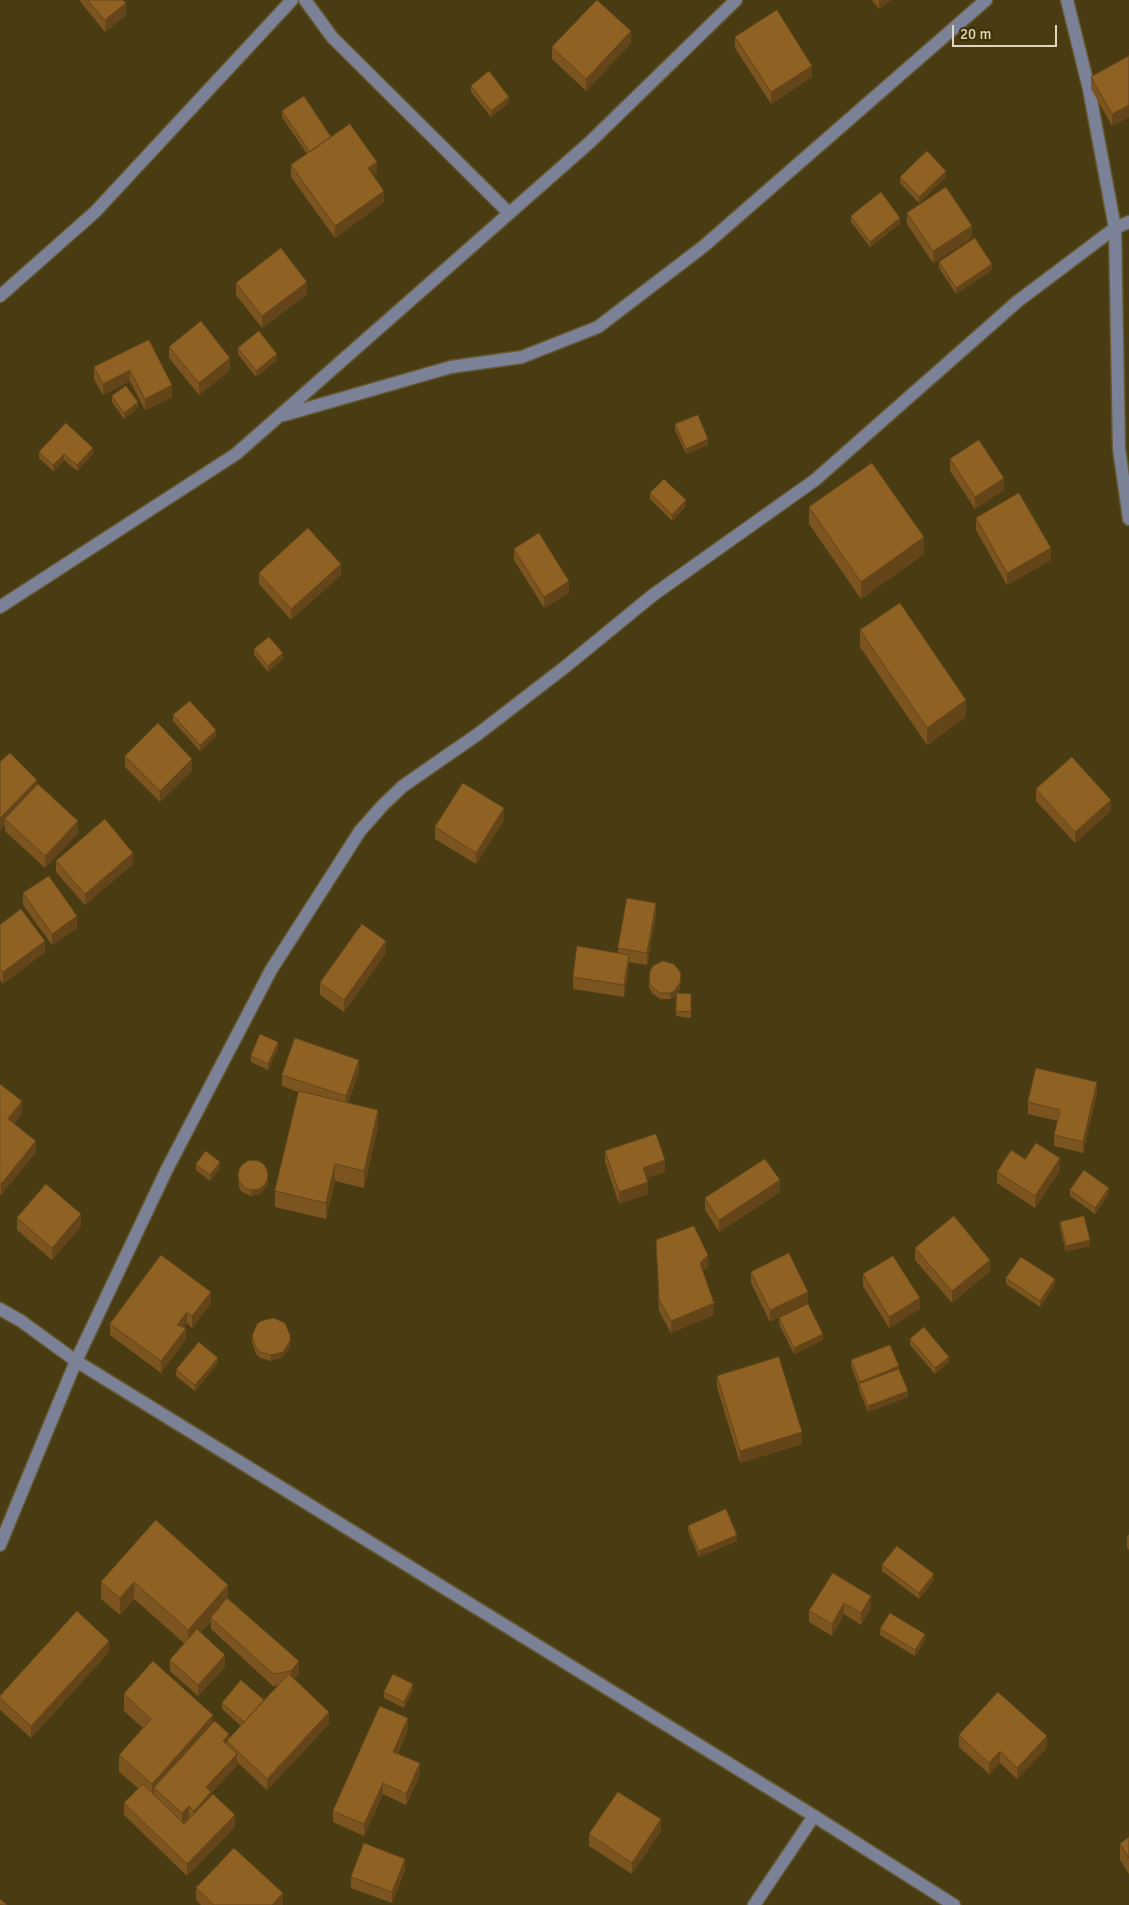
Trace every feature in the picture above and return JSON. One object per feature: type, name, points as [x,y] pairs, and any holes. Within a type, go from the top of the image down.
[{"type":"street","points":[[0,296],[95,212],[292,0]]},
{"type":"street","points":[[305,0],[332,37],[510,213]]},
{"type":"street","points":[[0,607],[236,454],[589,143],[736,0]]},
{"type":"street","points":[[279,416],[451,367],[522,358],[598,327],[704,246],[986,0]]},
{"type":"street","points":[[1067,0],[1090,89],[1115,228],[1119,449],[1129,519]]},
{"type":"street","points":[[0,1545],[76,1361],[167,1169],[271,970],[360,831],[403,786],[478,734],[565,667],[653,595],[814,480],[1018,301],[1115,228],[1129,222]]},
{"type":"street","points":[[0,1309],[21,1321],[76,1361],[814,1816],[954,1905]]},
{"type":"street","points":[[754,1905],[814,1816]]},
{"type":"building","points":[[88,0],[123,0],[126,3],[105,20]]},
{"type":"building","points":[[597,0],[631,31],[586,79],[552,47]]},
{"type":"building","points":[[777,10],[812,66],[771,92],[735,37]]},
{"type":"building","points":[[1129,56],[1129,105],[1112,114],[1091,77]]},
{"type":"building","points":[[489,71],[509,97],[491,111],[471,86]]},
{"type":"building","points":[[304,96],[331,137],[310,152],[282,111]]},
{"type":"building","points":[[350,124],[377,162],[368,168],[384,191],[335,226],[291,165]]},
{"type":"building","points":[[927,151],[946,171],[919,197],[900,177]]},
{"type":"building","points":[[946,187],[972,226],[933,251],[907,213]]},
{"type":"building","points":[[881,192],[900,218],[870,242],[851,216]]},
{"type":"building","points":[[975,238],[992,264],[956,288],[939,262]]},
{"type":"building","points":[[281,248],[307,282],[262,316],[236,283]]},
{"type":"building","points":[[201,321],[230,358],[199,383],[169,347]]},
{"type":"building","points":[[259,331],[277,354],[256,371],[238,348]]},
{"type":"building","points":[[149,340],[172,385],[145,399],[130,370],[103,384],[94,367]]},
{"type":"building","points":[[126,386],[138,402],[124,413],[112,396]]},
{"type":"building","points":[[698,415],[708,439],[686,449],[675,424]]},
{"type":"building","points":[[66,423],[93,448],[77,465],[64,454],[53,465],[39,452]]},
{"type":"building","points":[[979,440],[1004,478],[975,497],[950,459]]},
{"type":"building","points":[[872,463],[924,537],[861,582],[809,507]]},
{"type":"building","points":[[664,479],[686,500],[672,515],[650,493]]},
{"type":"building","points":[[1019,493],[1051,548],[1007,573],[976,518]]},
{"type":"building","points":[[308,528],[341,564],[291,609],[259,573]]},
{"type":"building","points":[[539,533],[569,581],[544,597],[514,549]]},
{"type":"building","points":[[900,603],[966,700],[927,728],[860,630]]},
{"type":"building","points":[[269,637],[283,653],[268,666],[254,649]]},
{"type":"building","points":[[190,701],[216,730],[200,745],[173,715]]},
{"type":"building","points":[[158,723],[192,759],[160,791],[125,756]]},
{"type":"building","points":[[10,753],[37,780],[0,818],[0,762]]},
{"type":"building","points":[[1072,757],[1111,800],[1075,832],[1036,789]]},
{"type":"building","points":[[463,783],[504,808],[476,853],[435,827]]},
{"type":"building","points":[[38,784],[78,821],[45,856],[5,819]]},
{"type":"building","points":[[105,819],[133,853],[85,894],[56,861]]},
{"type":"building","points":[[49,876],[77,916],[52,934],[23,893]]},
{"type":"building","points":[[627,898],[656,903],[647,953],[618,948]]},
{"type":"building","points":[[21,909],[45,941],[3,972],[0,969],[0,925]]},
{"type":"building","points":[[362,924],[386,941],[344,1000],[320,983]]},
{"type":"building","points":[[577,946],[629,955],[624,985],[573,977]]},
{"type":"building","points":[[663,961],[674,964],[681,973],[680,983],[670,993],[660,993],[652,987],[649,981],[650,971],[653,966]]},
{"type":"building","points":[[677,993],[691,994],[691,1012],[676,1011]]},
{"type":"building","points":[[260,1034],[278,1042],[268,1064],[251,1056]]},
{"type":"building","points":[[295,1038],[359,1060],[346,1096],[282,1075]]},
{"type":"building","points":[[1036,1068],[1097,1082],[1083,1142],[1054,1135],[1060,1110],[1028,1102]]},
{"type":"building","points":[[0,1084],[22,1101],[8,1119],[36,1141],[1,1184],[0,1183]]},
{"type":"building","points":[[299,1091],[378,1110],[364,1171],[335,1164],[326,1203],[275,1191]]},
{"type":"building","points":[[656,1134],[665,1160],[643,1168],[648,1182],[619,1192],[605,1151]]},
{"type":"building","points":[[1036,1143],[1060,1158],[1035,1196],[997,1172],[1011,1150],[1025,1159]]},
{"type":"building","points":[[206,1151],[220,1162],[210,1175],[196,1164]]},
{"type":"building","points":[[765,1159],[780,1180],[719,1220],[705,1198]]},
{"type":"building","points":[[253,1160],[263,1165],[268,1175],[263,1185],[253,1190],[243,1185],[238,1175],[243,1165]]},
{"type":"building","points":[[1084,1170],[1109,1188],[1095,1208],[1070,1190]]},
{"type":"building","points":[[46,1184],[81,1214],[52,1248],[17,1218]]},
{"type":"building","points":[[954,1216],[990,1260],[952,1291],[915,1248]]},
{"type":"building","points":[[1084,1216],[1090,1240],[1066,1246],[1060,1222]]},
{"type":"building","points":[[694,1226],[708,1255],[700,1263],[714,1303],[671,1321],[659,1299],[656,1240]]},
{"type":"building","points":[[789,1253],[808,1292],[770,1310],[751,1272]]},
{"type":"building","points":[[161,1255],[211,1292],[192,1316],[187,1312],[177,1325],[186,1328],[161,1361],[110,1324]]},
{"type":"building","points":[[893,1256],[920,1298],[889,1317],[863,1274]]},
{"type":"building","points":[[1021,1257],[1055,1279],[1040,1301],[1006,1278]]},
{"type":"building","points":[[808,1304],[823,1334],[794,1348],[779,1318]]},
{"type":"building","points":[[274,1318],[285,1323],[290,1335],[290,1341],[283,1352],[271,1355],[260,1352],[256,1348],[252,1336],[257,1324]]},
{"type":"building","points":[[924,1327],[949,1357],[935,1368],[910,1339]]},
{"type":"building","points":[[199,1342],[218,1358],[195,1385],[176,1370]]},
{"type":"building","points":[[890,1345],[899,1366],[860,1382],[851,1360]]},
{"type":"building","points":[[779,1357],[802,1432],[740,1451],[717,1376]]},
{"type":"building","points":[[899,1369],[908,1391],[868,1406],[859,1384]]},
{"type":"building","points":[[726,1509],[737,1535],[699,1551],[688,1526]]},
{"type":"building","points":[[156,1520],[228,1585],[188,1630],[134,1582],[120,1598],[101,1582]]},
{"type":"building","points":[[897,1546],[934,1574],[919,1593],[882,1565]]},
{"type":"building","points":[[833,1573],[871,1596],[861,1613],[844,1603],[832,1624],[809,1611]]},
{"type":"building","points":[[227,1598],[299,1661],[291,1671],[273,1674],[211,1618]]},
{"type":"building","points":[[77,1611],[109,1641],[31,1726],[0,1696]]},
{"type":"building","points":[[890,1613],[925,1634],[915,1650],[880,1629]]},
{"type":"building","points":[[197,1629],[225,1655],[198,1685],[170,1660]]},
{"type":"building","points":[[153,1661],[213,1715],[152,1784],[119,1755],[151,1719],[124,1694]]},
{"type":"building","points":[[289,1674],[329,1712],[267,1779],[227,1741]]},
{"type":"building","points":[[393,1674],[413,1684],[404,1702],[384,1692]]},
{"type":"building","points":[[241,1680],[264,1700],[244,1722],[222,1703]]},
{"type":"building","points":[[998,1692],[1047,1736],[1017,1768],[1000,1751],[989,1763],[959,1735]]},
{"type":"building","points":[[380,1706],[408,1718],[393,1752],[420,1763],[406,1794],[383,1783],[364,1824],[333,1811]]},
{"type":"building","points":[[215,1721],[229,1734],[223,1741],[237,1754],[206,1787],[211,1792],[194,1811],[189,1806],[182,1813],[154,1788]]},
{"type":"building","points":[[143,1784],[184,1824],[213,1794],[235,1815],[187,1864],[124,1803]]},
{"type":"building","points":[[618,1792],[661,1819],[632,1863],[589,1834]]},
{"type":"building","points":[[1129,1837],[1129,1858],[1120,1844]]},
{"type":"building","points":[[364,1843],[405,1859],[392,1892],[351,1877]]},
{"type":"building","points":[[234,1848],[283,1893],[272,1905],[214,1905],[196,1888]]},
{"type":"building","points":[[0,1899],[7,1905],[0,1905]]}]
